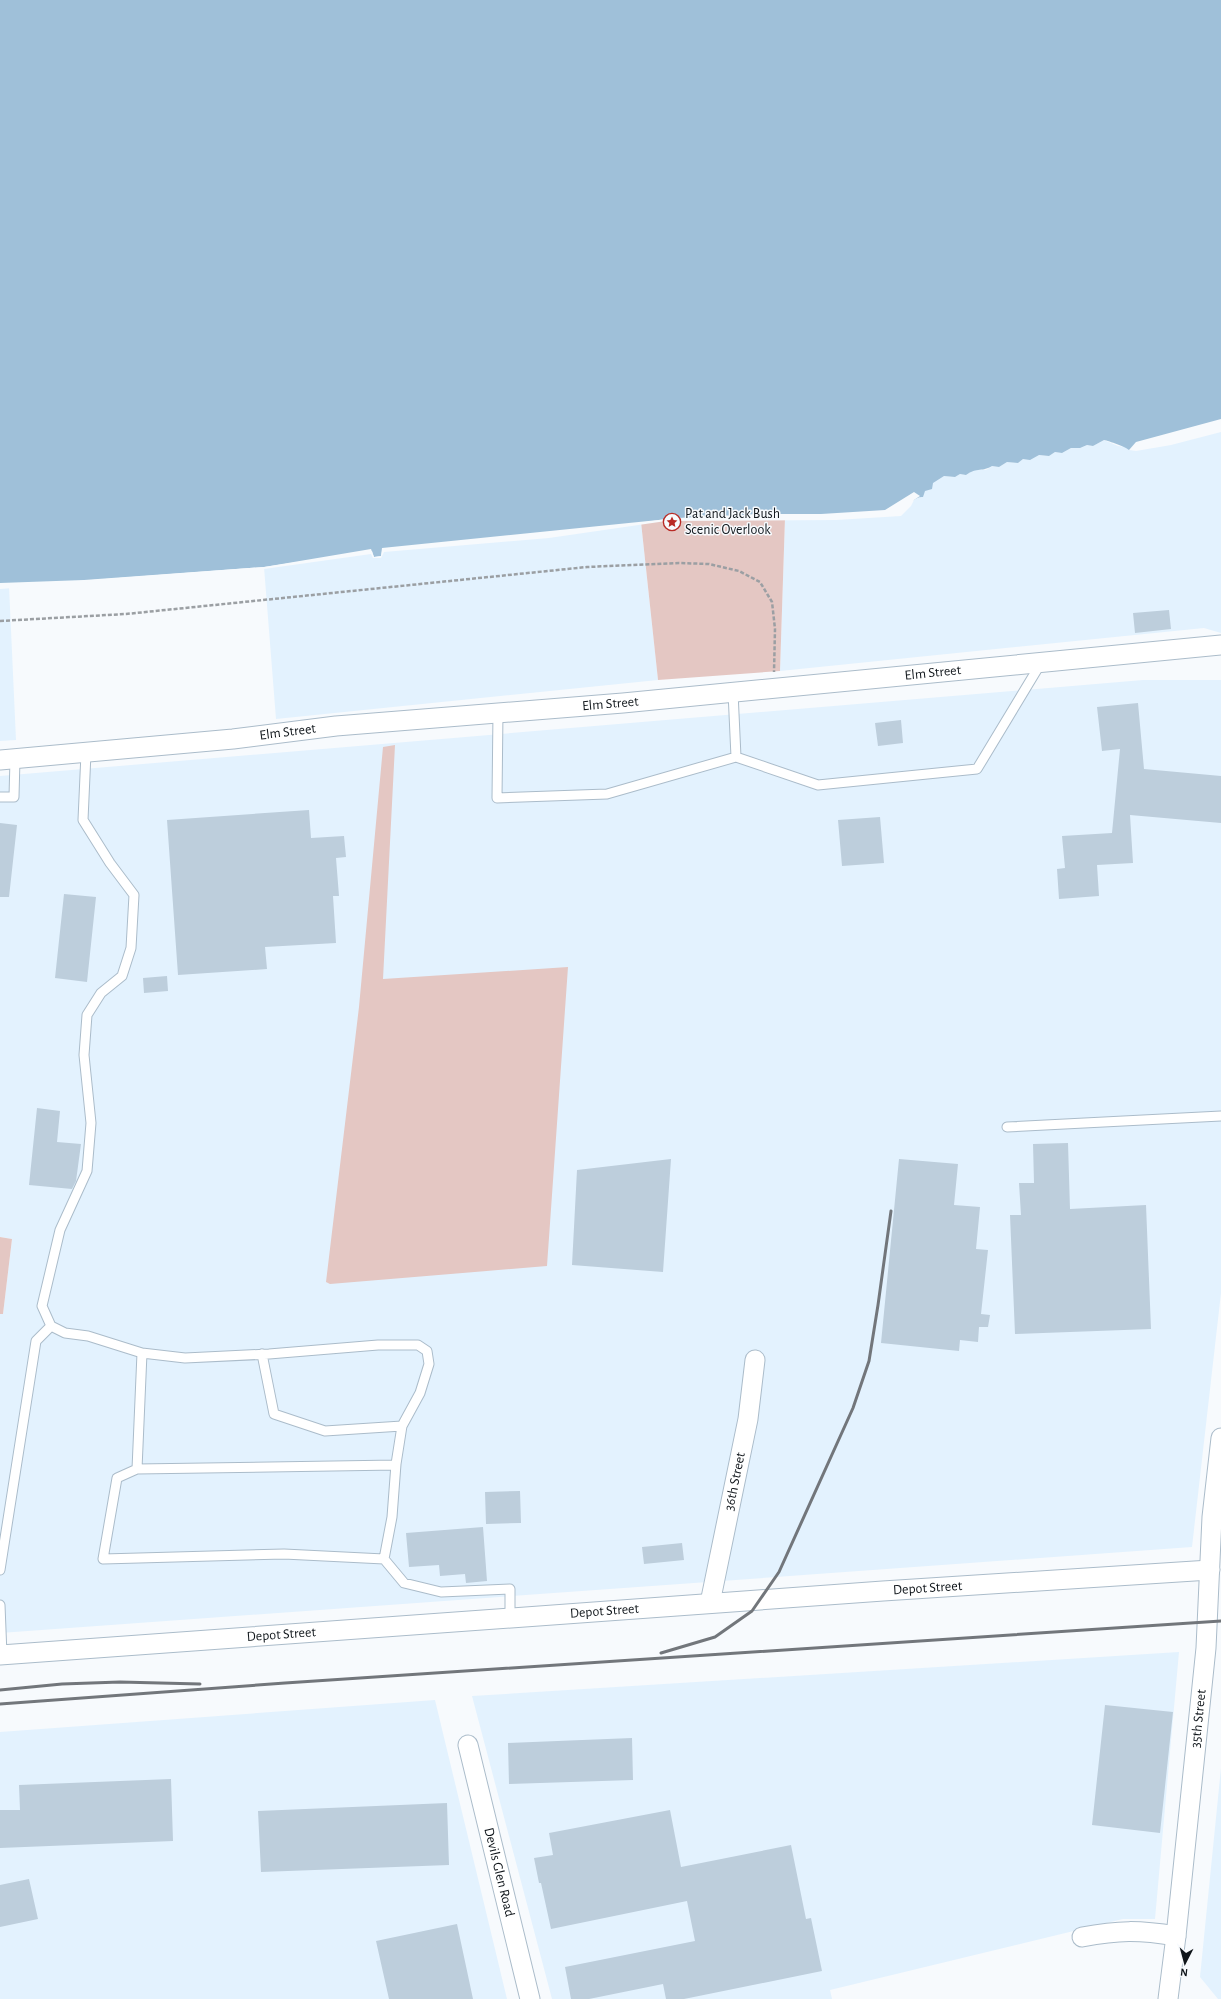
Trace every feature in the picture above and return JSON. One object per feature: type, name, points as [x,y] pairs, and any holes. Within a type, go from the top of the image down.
[{"type":"street","name":"Elm Street","points":[[7,760],[233,740],[336,726],[733,692],[1221,644]]},
{"type":"street","name":"36th Street","points":[[710,1604],[748,1419],[755,1360]]},
{"type":"street","name":"35th Street","points":[[1168,1999],[1212,1601],[1210,1570],[1212,1517],[1221,1438]]},
{"type":"street","name":"Depot Street","points":[[1,1655],[510,1618],[1210,1570]]},
{"type":"street","name":"Devils Glen Road","points":[[468,1745],[530,1999]]},
{"type":"street","points":[[1082,1937],[1113,1931],[1139,1930],[1176,1936]]},
{"type":"lane","points":[[498,713],[497,798],[607,794],[736,757],[818,784],[977,769],[1042,662]]},
{"type":"lane","points":[[733,692],[736,757]]},
{"type":"lane","points":[[86,753],[83,820],[110,863],[134,895],[131,948],[122,976],[101,993],[87,1015],[84,1054],[91,1123],[87,1171],[60,1230],[42,1306],[51,1326],[65,1333],[88,1336],[142,1353],[186,1358],[378,1345],[418,1346],[427,1351],[430,1364],[420,1393],[402,1426],[396,1464],[392,1517],[384,1559]]},
{"type":"lane","points":[[0,797],[14,797],[7,760]]},
{"type":"lane","points":[[1007,1126],[1221,1116]]},
{"type":"lane","points":[[0,1570],[36,1341],[51,1326]]},
{"type":"lane","points":[[137,1470],[142,1353]]},
{"type":"lane","points":[[262,1354],[274,1414],[326,1431],[402,1426]]},
{"type":"lane","points":[[396,1464],[137,1470],[117,1478],[103,1559],[284,1554],[384,1559],[404,1583],[441,1592],[510,1589],[510,1618]]},
{"type":"lane","points":[[0,1605],[1,1655]]},
{"type":"path","points":[[0,621],[126,614],[587,567],[679,563],[709,564],[739,571],[760,582],[772,602],[774,629],[774,677]]},
{"type":"shaded area","points":[[1221,430],[1221,633],[1204,628],[780,671],[785,518],[913,500],[938,478],[944,476],[955,477],[960,474],[966,475],[975,469],[986,470],[992,466],[999,467],[1007,462],[1018,463],[1023,459],[1038,455],[1049,456],[1055,452],[1062,453],[1071,448],[1080,448],[1087,445],[1093,446],[1104,440],[1118,446],[1125,447]]},
{"type":"shaded area","points":[[684,518],[785,518],[780,671],[658,680],[641,522]]},
{"type":"shaded area","points":[[641,522],[658,680],[276,719],[264,567],[382,551],[548,536]]},
{"type":"shaded area","points":[[9,586],[16,740],[0,741],[0,587]]},
{"type":"shaded area","points":[[1143,680],[1221,680],[1221,1293],[1192,1547],[0,1633],[0,1314],[3,1314],[12,1239],[0,1237],[0,776]]},
{"type":"shaded area","points":[[395,745],[383,979],[568,967],[547,1266],[330,1284],[326,1282],[359,1007],[383,747]]},
{"type":"shaded area","points":[[0,1237],[12,1239],[3,1314],[0,1314]]},
{"type":"shaded area","points":[[1179,1652],[1155,1919],[1123,1919],[830,1990],[832,1999],[552,1999],[472,1696]]},
{"type":"shaded area","points":[[435,1700],[507,1999],[0,1999],[0,1732]]},
{"type":"shaded area","points":[[1221,1768],[1221,1999],[1218,1999],[1200,1977]]},
{"type":"water","points":[[0,0],[1221,0],[1221,430],[1171,443],[1129,450],[1104,440],[1093,446],[1087,445],[1080,448],[1071,448],[1062,453],[1055,452],[1049,456],[1039,455],[1030,460],[1023,459],[1018,463],[1007,462],[999,467],[992,466],[986,469],[973,471],[966,475],[960,474],[955,477],[944,476],[933,483],[932,489],[925,491],[923,497],[917,498],[911,502],[901,514],[666,519],[548,536],[382,551],[381,556],[374,557],[372,551],[264,567],[0,587]]},
{"type":"pier","points":[[1221,419],[1221,432],[1171,445],[1136,451],[1129,450],[1136,442]]},
{"type":"pier","points":[[914,492],[920,496],[914,500],[911,506],[901,516],[836,520],[666,521],[549,538],[384,552],[381,558],[373,558],[371,554],[264,569],[0,589],[0,583],[84,580],[264,567],[371,549],[374,557],[381,556],[382,548],[678,518],[758,514],[821,514],[885,510]]},
{"type":"building","points":[[1169,610],[1171,629],[1135,633],[1133,613]]},
{"type":"building","points":[[1138,703],[1144,769],[1221,776],[1221,823],[1130,815],[1133,863],[1097,865],[1099,896],[1059,899],[1057,869],[1065,868],[1062,836],[1112,833],[1120,749],[1102,751],[1097,707]]},
{"type":"building","points":[[901,720],[903,743],[878,746],[875,723]]},
{"type":"building","points":[[309,810],[311,838],[344,836],[346,857],[336,858],[339,896],[333,896],[336,943],[265,947],[267,969],[178,975],[167,820]]},
{"type":"building","points":[[880,817],[884,863],[842,866],[838,820]]},
{"type":"building","points":[[0,823],[17,825],[9,897],[0,897]]},
{"type":"building","points":[[64,894],[96,897],[87,982],[55,978]]},
{"type":"building","points":[[167,976],[168,991],[144,993],[143,978]]},
{"type":"building","points":[[37,1108],[60,1111],[57,1142],[81,1144],[76,1181],[72,1189],[29,1185]]},
{"type":"building","points":[[1068,1143],[1070,1209],[1146,1205],[1151,1329],[1015,1334],[1010,1215],[1021,1215],[1019,1183],[1034,1183],[1033,1144]]},
{"type":"building","points":[[671,1159],[663,1272],[572,1265],[577,1170]]},
{"type":"building","points":[[899,1159],[958,1164],[954,1205],[980,1207],[976,1249],[988,1250],[981,1314],[990,1315],[988,1327],[979,1327],[978,1342],[960,1340],[959,1351],[881,1343]]},
{"type":"building","points":[[520,1491],[521,1523],[486,1524],[485,1492]]},
{"type":"building","points":[[483,1527],[487,1581],[466,1583],[465,1574],[440,1576],[439,1565],[409,1567],[406,1533]]},
{"type":"building","points":[[682,1543],[684,1560],[644,1564],[642,1547]]},
{"type":"building","points":[[1105,1705],[1173,1712],[1160,1833],[1092,1825]]},
{"type":"building","points":[[632,1738],[633,1780],[509,1784],[508,1743]]},
{"type":"building","points":[[171,1779],[173,1841],[0,1848],[0,1810],[20,1810],[19,1785]]},
{"type":"building","points":[[447,1803],[449,1865],[261,1872],[258,1811]]},
{"type":"building","points":[[670,1810],[681,1867],[791,1845],[806,1919],[811,1918],[822,1971],[684,1999],[666,1999],[663,1984],[589,1999],[571,1999],[565,1967],[695,1941],[687,1901],[551,1929],[534,1858],[553,1855],[549,1833]]},
{"type":"building","points":[[29,1879],[38,1919],[0,1927],[0,1885]]},
{"type":"building","points":[[457,1924],[473,1999],[389,1999],[376,1941]]},
{"type":"railway","points":[[661,1653],[715,1637],[752,1611],[779,1572],[853,1408],[869,1361],[891,1211]]},
{"type":"railway","points":[[0,1704],[285,1683],[1221,1621]]},
{"type":"railway","points":[[0,1690],[62,1684],[120,1682],[200,1684]]},
{"type":"place","name":"Pat and Jack Bush Scenic Overlook","points":[[672,522]]}]
